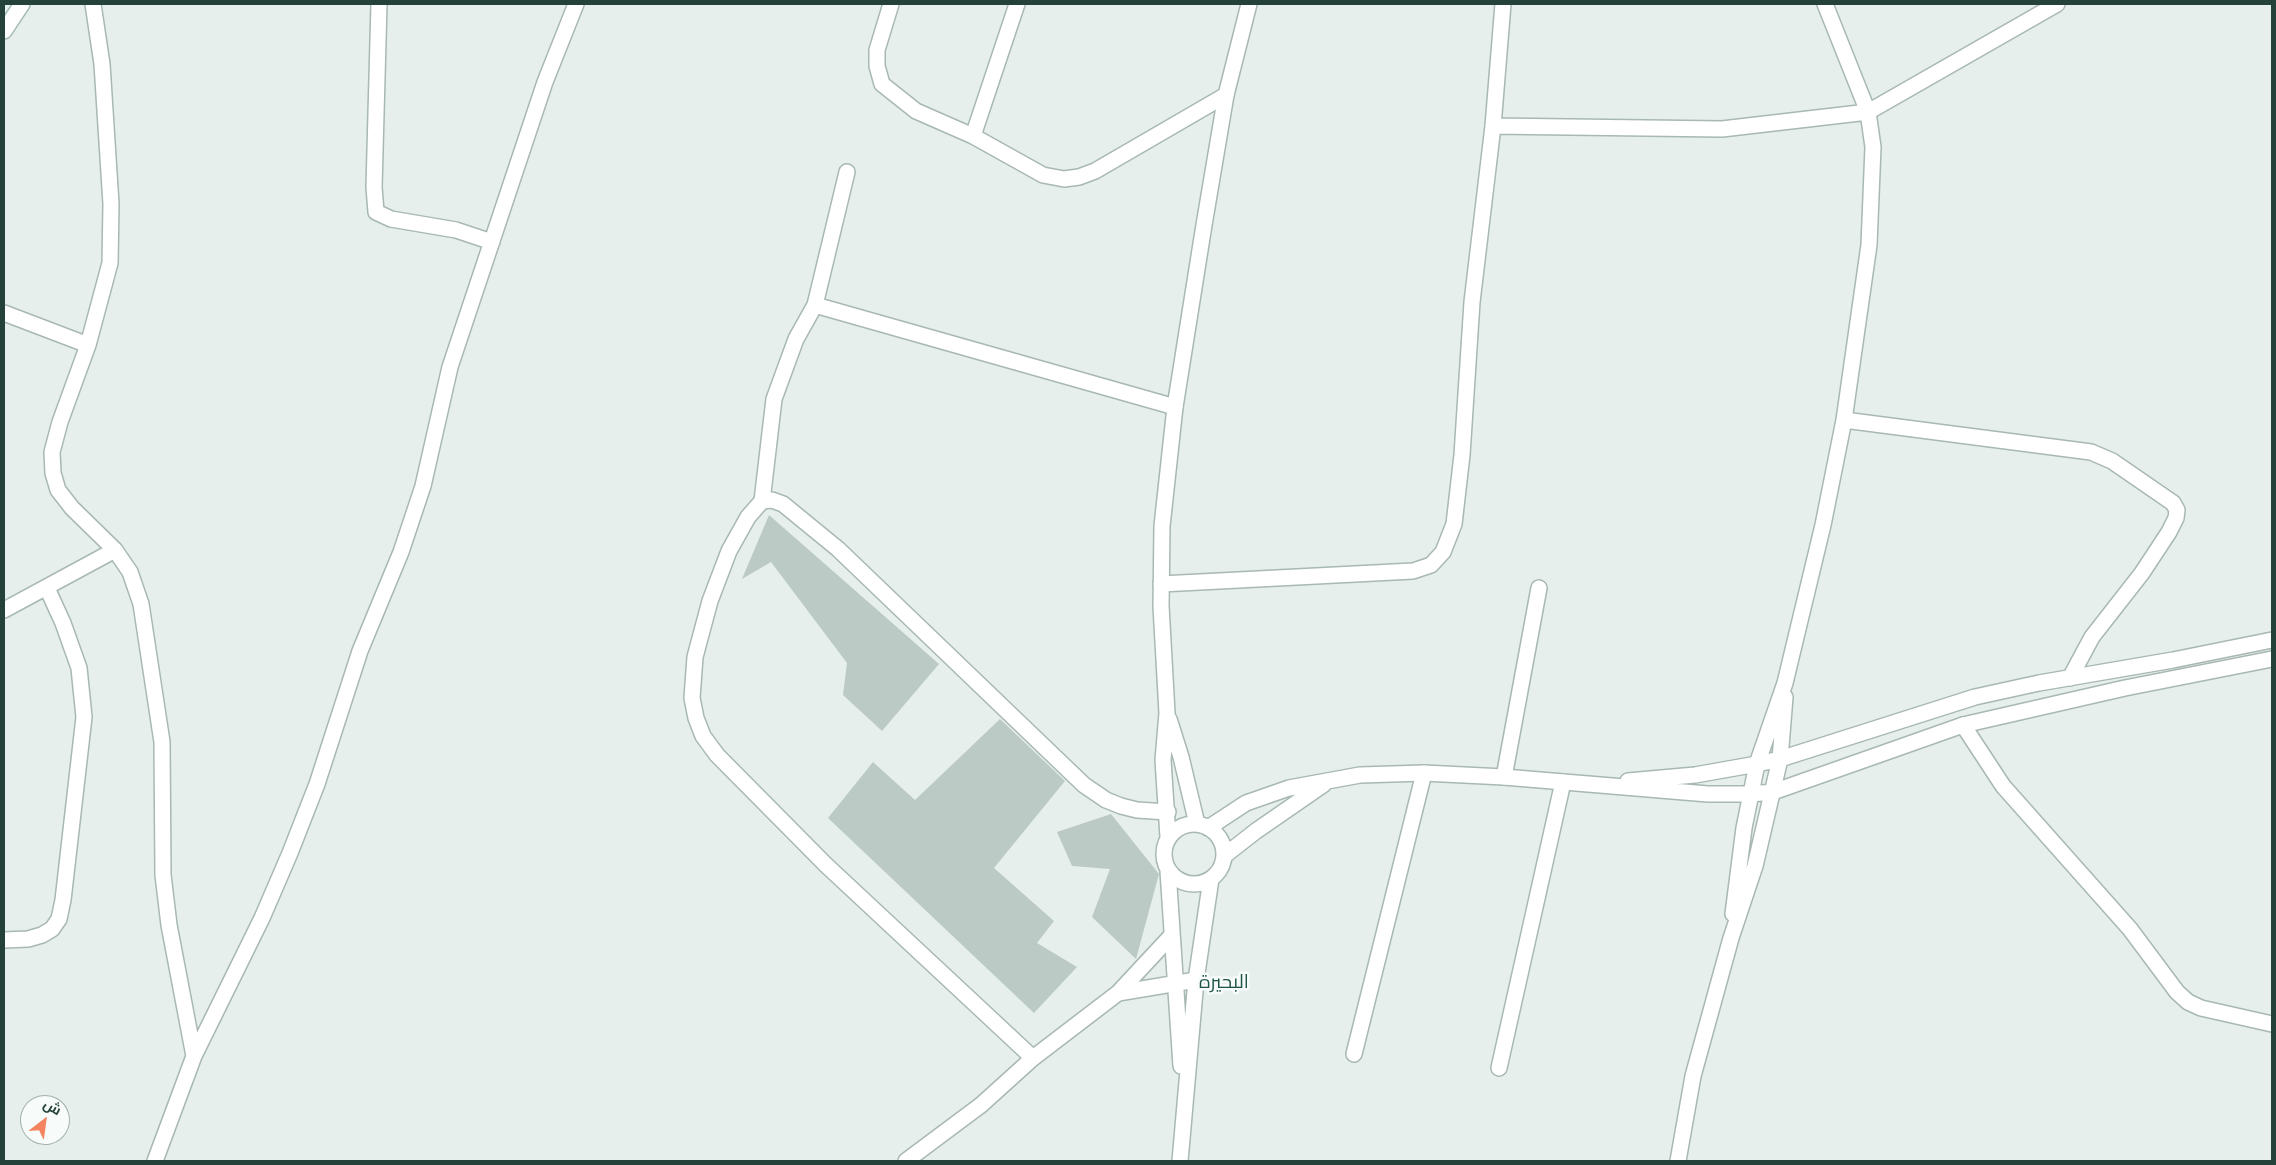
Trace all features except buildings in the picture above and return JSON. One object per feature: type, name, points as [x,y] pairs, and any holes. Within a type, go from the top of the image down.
[{"type":"street","points":[[4,31],[22,4]]},
{"type":"street","points":[[93,4],[102,64],[111,204],[110,263],[88,345],[60,422],[52,452],[53,473],[58,490],[72,508],[115,550],[130,572],[141,604],[162,742],[163,875],[169,925],[194,1056]]},
{"type":"street","points":[[379,4],[374,168],[374,207],[376,212],[391,219],[456,230],[492,242]]},
{"type":"street","points":[[156,1161],[194,1056],[262,918],[317,784],[360,651],[415,514],[450,367],[545,82],[576,4]]},
{"type":"street","points":[[891,4],[877,50],[882,84],[916,111],[973,136],[1043,176],[1064,179],[1079,177],[1095,171],[1226,95]]},
{"type":"street","points":[[973,136],[1016,4]]},
{"type":"street","points":[[1184,1107],[1168,871],[1163,860],[1163,848],[1168,837],[1168,812],[1163,760],[1167,713],[1161,584],[1162,526],[1175,407],[1226,95],[1250,4]]},
{"type":"street","points":[[1161,584],[1413,571],[1430,565],[1443,552],[1454,524],[1462,455],[1472,302],[1493,126],[1503,4]]},
{"type":"street","points":[[1731,938],[1736,876],[1750,794],[1757,764],[1785,683],[1823,525],[1844,420],[1871,217],[1873,147],[1868,112],[1825,4]]},
{"type":"street","points":[[1493,126],[1714,129],[1868,112],[2057,4]]},
{"type":"street","points":[[847,172],[815,305],[796,339],[774,399],[762,501],[748,517],[729,551],[710,601],[695,657],[692,698],[696,718],[704,736],[718,755],[826,865],[1033,1058]]},
{"type":"street","points":[[815,305],[1175,407]]},
{"type":"street","points":[[4,313],[88,345]]},
{"type":"street","points":[[1844,420],[2091,452],[2112,461],[2173,503],[2177,510],[2176,518],[2169,532],[2142,573],[2092,637],[2070,678]]},
{"type":"street","points":[[762,501],[772,500],[783,504],[838,549],[1084,785],[1106,800],[1121,806],[1137,810],[1168,812]]},
{"type":"street","points":[[4,610],[115,550]]},
{"type":"street","points":[[4,940],[28,939],[42,935],[52,929],[59,919],[63,900],[84,717],[79,668],[64,623],[47,588]]},
{"type":"street","points":[[1504,777],[1539,588]]},
{"type":"street","points":[[1605,784],[1695,775],[1757,764],[1780,759],[1975,697],[2272,640]]},
{"type":"street","points":[[1168,837],[1181,826],[1203,826],[1246,803],[1289,788],[1360,775],[1424,774],[1504,777],[1605,784],[1666,792],[1750,794],[1773,792],[1963,726],[2126,688],[2272,659]]},
{"type":"street","points":[[1677,1159],[1693,1076],[1731,938],[1755,866],[1773,792],[1780,759],[1785,683]]},
{"type":"street","points":[[1167,713],[1203,826],[1220,840],[1224,856],[1220,869],[1211,880],[1203,884],[1183,883],[1168,871]]},
{"type":"street","points":[[1963,726],[2003,786],[2130,929],[2177,992],[2188,1002],[2201,1008],[2272,1024]]},
{"type":"street","points":[[1354,1054],[1424,774]]},
{"type":"street","points":[[1224,856],[1326,782]]},
{"type":"street","points":[[1499,1068],[1563,782]]},
{"type":"street","points":[[1180,1161],[1196,980],[1211,880]]},
{"type":"street","points":[[906,1161],[981,1105],[1033,1058],[1118,993],[1171,936]]},
{"type":"street","points":[[1118,993],[1196,980]]},
{"type":"district","name":"البحيرة","points":[[1224,983]]}]
